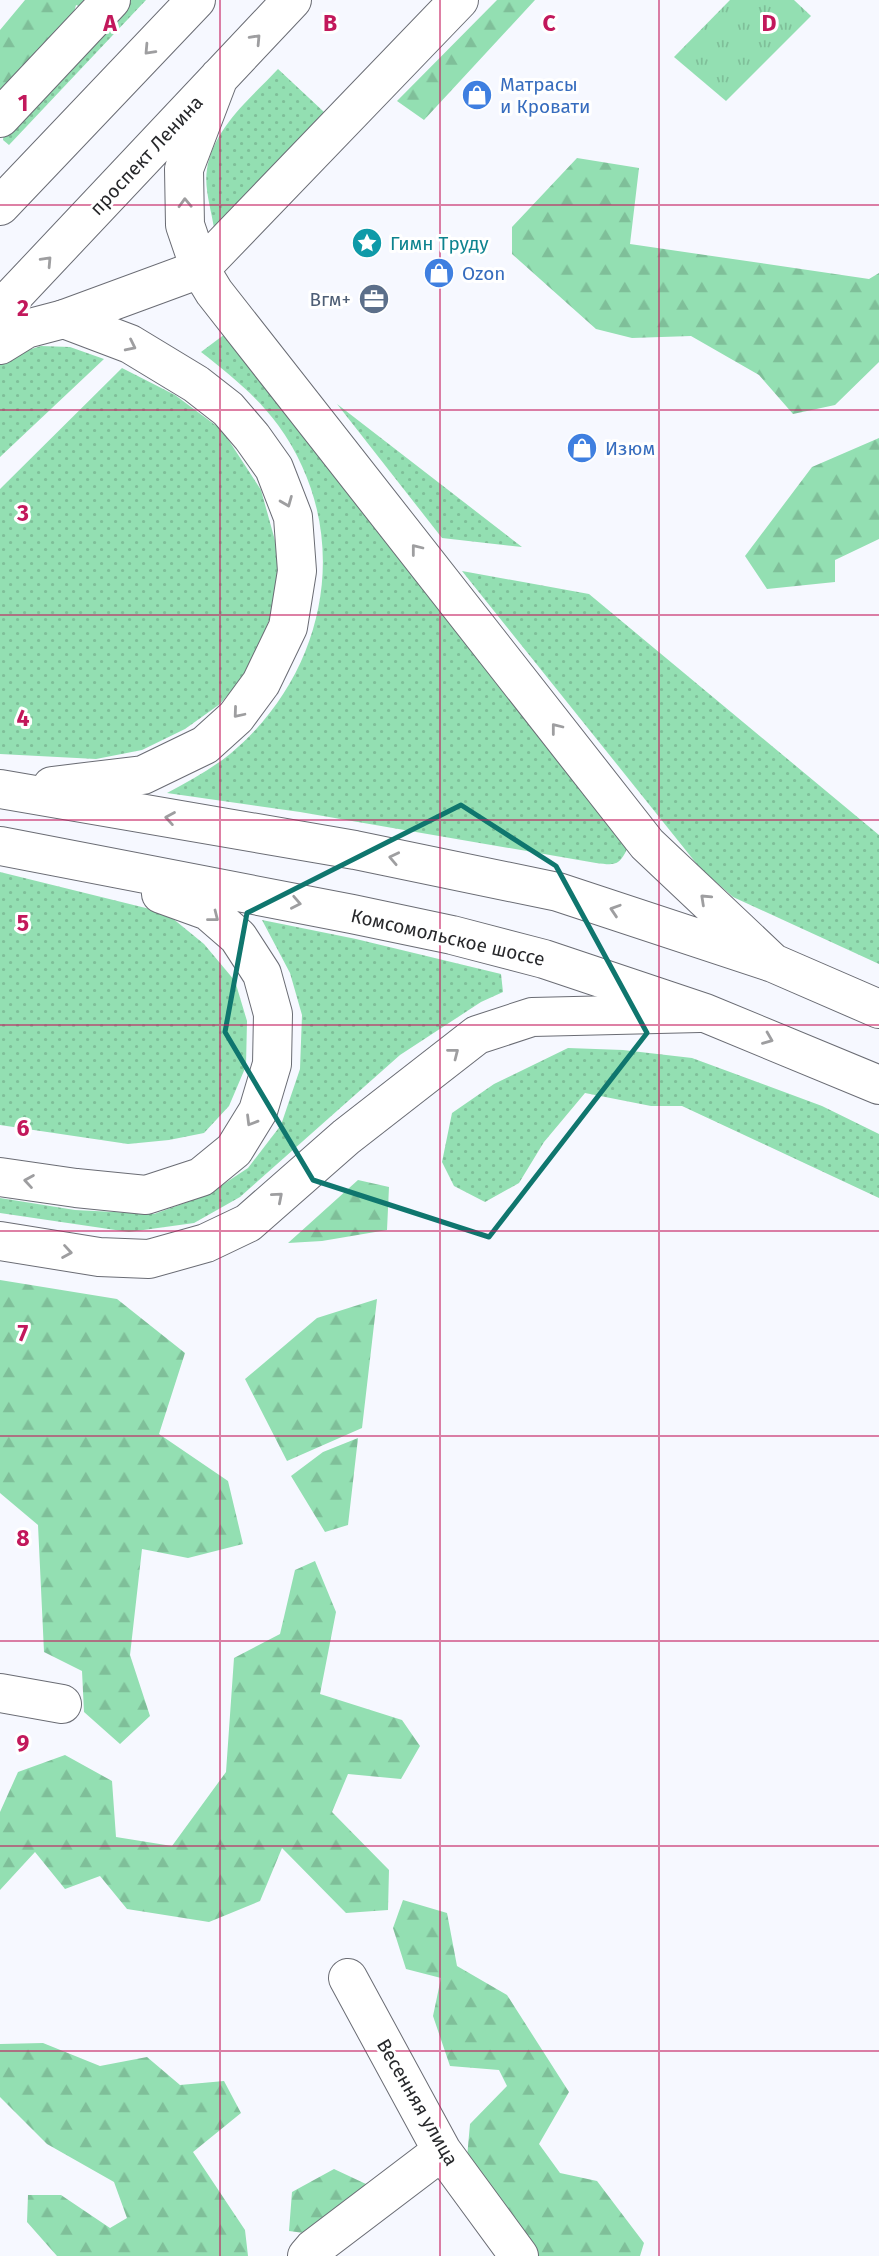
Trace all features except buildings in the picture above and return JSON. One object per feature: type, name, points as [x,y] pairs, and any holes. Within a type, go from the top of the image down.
[{"type":"main road","points":[[0,118],[111,0]]},
{"type":"main road","points":[[0,206],[196,0]]},
{"type":"main road","name":"проспект Ленина","points":[[0,310],[292,0]]},
{"type":"main road","points":[[0,345],[26,329],[64,319],[200,269],[459,0]]},
{"type":"main road","points":[[219,77],[184,169],[185,225],[200,269],[214,292],[647,844],[773,963]]},
{"type":"main road","points":[[6,790],[143,775],[205,745],[236,717],[261,683],[288,627],[297,571],[293,517],[274,468],[252,436],[228,409],[197,384],[131,344],[64,319]]},
{"type":"main road","points":[[6,790],[355,850],[558,892],[773,963],[879,1009]]},
{"type":"main road","name":"Комсомольское шоссе","points":[[0,846],[452,935],[544,958],[705,1013],[879,1085]]},
{"type":"main road","points":[[0,1177],[146,1195],[201,1177],[234,1150],[258,1111],[272,1064],[273,1013],[262,974],[238,937],[208,911],[61,856]]},
{"type":"main road","points":[[0,1241],[99,1257],[149,1259],[206,1243],[248,1223],[346,1137],[477,1035],[533,1017],[705,1013]]},
{"type":"main road","points":[[0,1693],[62,1704]]},
{"type":"main road","name":"Весенняя улица","points":[[348,1978],[442,2151],[519,2256]]},
{"type":"main road","points":[[307,2256],[442,2151]]},
{"type":"highlighted area","points":[[461,805],[556,866],[647,1033],[489,1237],[313,1180],[225,1032],[247,913]]},
{"type":"green space","points":[[25,0],[124,0],[107,17],[76,5],[66,43],[0,119],[0,30]]},
{"type":"green space","points":[[128,0],[146,0],[9,145],[3,140],[4,130]]},
{"type":"green space","points":[[497,0],[535,0],[424,120],[397,101]]},
{"type":"green space","points":[[730,0],[794,0],[811,16],[726,101],[674,57]]},
{"type":"green space","points":[[278,69],[324,112],[214,228],[206,184],[211,154],[235,114]]},
{"type":"green space","points":[[577,158],[639,168],[630,244],[869,279],[879,273],[879,362],[835,405],[793,414],[759,375],[691,336],[632,338],[596,329],[512,254],[512,227]]},
{"type":"green space","points":[[225,334],[621,837],[627,849],[618,862],[596,863],[300,812],[167,793],[222,760],[264,721],[290,683],[309,642],[320,598],[323,554],[317,510],[302,466],[278,425],[261,404],[201,352]]},
{"type":"green space","points":[[41,346],[70,347],[104,359],[0,457],[0,364],[15,354]]},
{"type":"green space","points":[[122,368],[175,395],[222,430],[261,490],[279,555],[273,610],[250,669],[220,704],[185,729],[142,750],[96,759],[0,754],[0,489]]},
{"type":"green space","points":[[337,404],[522,547],[442,538]]},
{"type":"green space","points":[[879,438],[879,539],[835,560],[835,582],[767,589],[745,556],[812,467]]},
{"type":"green space","points":[[462,571],[589,594],[879,835],[879,964],[733,897],[700,868]]},
{"type":"green space","points":[[0,872],[166,913],[204,944],[235,981],[247,1021],[246,1066],[229,1106],[204,1133],[128,1144],[0,1125]]},
{"type":"green space","points":[[262,920],[356,939],[501,974],[503,992],[481,1002],[400,1055],[240,1197],[194,1223],[129,1232],[0,1213],[0,1198],[75,1210],[154,1214],[207,1195],[248,1168],[281,1125],[300,1069],[302,1015],[290,973]]},
{"type":"green space","points":[[568,1048],[623,1050],[692,1058],[822,1106],[879,1134],[879,1198],[682,1106],[651,1106],[585,1093],[544,1142],[519,1183],[485,1202],[454,1186],[442,1162],[452,1113],[494,1084]]},
{"type":"green space","points":[[358,1180],[389,1187],[387,1230],[322,1241],[288,1243]]},
{"type":"green space","points":[[0,1280],[117,1299],[185,1353],[159,1434],[228,1481],[243,1544],[188,1558],[142,1549],[130,1655],[150,1716],[120,1744],[84,1712],[82,1671],[44,1652],[38,1525],[0,1493]]},
{"type":"green space","points":[[377,1299],[362,1428],[287,1461],[245,1379],[317,1318]]},
{"type":"green space","points":[[358,1438],[348,1525],[325,1532],[291,1476],[323,1452]]},
{"type":"green space","points":[[315,1561],[336,1612],[320,1694],[402,1720],[420,1746],[401,1779],[348,1774],[332,1812],[389,1870],[388,1910],[346,1913],[282,1848],[260,1901],[209,1922],[127,1909],[100,1876],[65,1889],[35,1852],[0,1890],[0,1812],[18,1772],[65,1755],[112,1781],[116,1837],[172,1846],[226,1772],[234,1658],[280,1634],[295,1570]]},
{"type":"green space","points":[[403,1900],[447,1913],[457,1966],[507,1995],[569,2092],[539,2144],[560,2173],[597,2181],[644,2243],[640,2256],[527,2256],[464,2191],[470,2124],[507,2086],[499,2070],[450,2066],[433,2016],[441,1978],[406,1969],[393,1928]]},
{"type":"green space","points":[[43,2043],[100,2066],[147,2057],[180,2085],[224,2081],[241,2113],[193,2152],[245,2230],[248,2256],[57,2256],[27,2222],[28,2195],[61,2195],[110,2228],[127,2218],[114,2182],[47,2144],[0,2097],[0,2044]]},
{"type":"green space","points":[[334,2169],[366,2184],[358,2209],[319,2235],[289,2231],[292,2192]]},
{"type":"place","name":"Матрасы и Кровати","points":[[477,95]]},
{"type":"place","name":"Гимн Труду","points":[[367,243]]},
{"type":"place","name":"Ozon","points":[[439,273]]},
{"type":"place","name":"Вгм+","points":[[374,299]]},
{"type":"place","name":"Изюм","points":[[582,448]]}]
